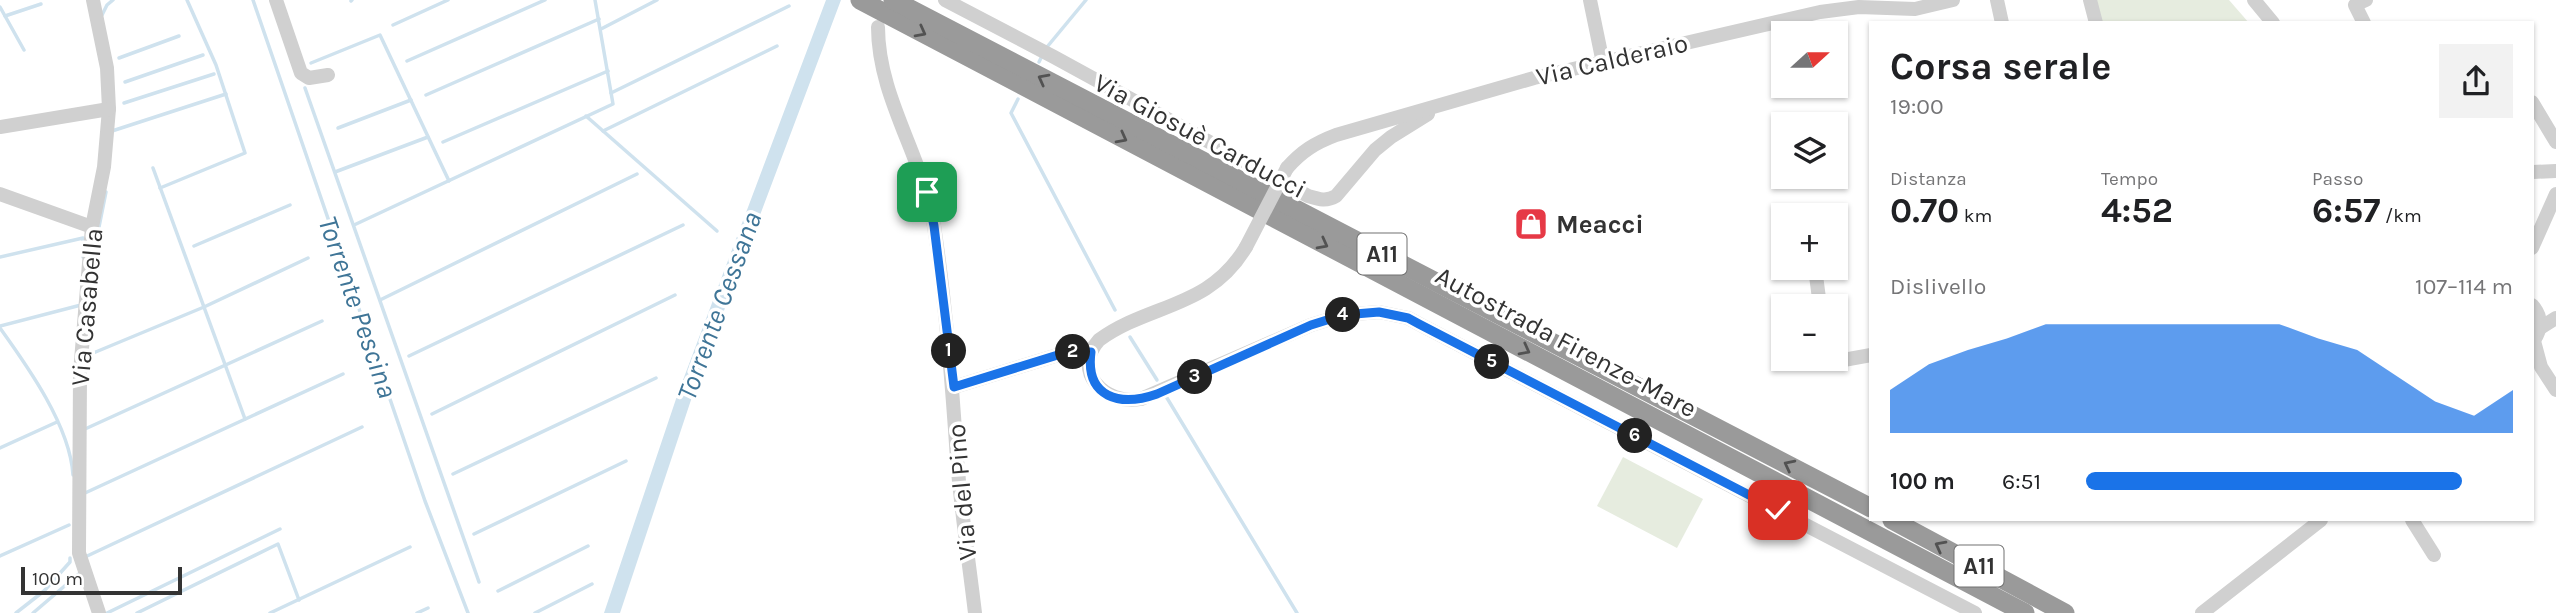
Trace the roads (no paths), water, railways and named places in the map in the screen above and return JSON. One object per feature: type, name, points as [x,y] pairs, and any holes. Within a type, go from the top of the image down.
[{"type":"highway","name":"Autostrada Firenze-Mare","points":[[860,0],[2025,613]]},
{"type":"highway","name":"Autostrada Firenze-Mare","points":[[893,0],[1869,507]]},
{"type":"highway","name":"A11","points":[[1894,521],[2065,613]]},
{"type":"street","name":"Via Casabella","points":[[93,0],[107,68],[109,109],[104,167],[93,227],[80,373],[79,553],[99,613]]},
{"type":"street","points":[[276,0],[301,74],[309,78],[328,75]]},
{"type":"street","name":"Via Giosuè Carducci","points":[[945,0],[1308,196],[1323,200],[1336,197],[1375,150],[1391,136],[1417,123],[1437,107]]},
{"type":"street","points":[[1590,0],[1603,63]]},
{"type":"street","name":"Via Calderaio","points":[[1091,352],[1105,336],[1211,287],[1233,267],[1287,168],[1314,143],[1478,93],[1820,12],[1859,7],[1915,9],[1952,0]]},
{"type":"street","points":[[1997,0],[2002,21]]},
{"type":"street","points":[[2090,0],[2095,21]]},
{"type":"street","points":[[2254,0],[2271,21]]},
{"type":"street","points":[[2363,21],[2355,5],[2366,0]]},
{"type":"street","points":[[878,27],[893,105],[927,192],[934,226],[954,387]]},
{"type":"street","points":[[2534,105],[2556,142]]},
{"type":"street","points":[[0,127],[109,109]]},
{"type":"street","points":[[2534,172],[2556,171]]},
{"type":"street","points":[[0,194],[93,227]]},
{"type":"street","points":[[2534,244],[2556,194]]},
{"type":"street","points":[[2556,311],[2535,308],[2537,363],[2556,390]]},
{"type":"street","points":[[1091,352],[1090,369],[1097,385],[1117,399],[1133,401],[1157,394],[1311,325],[1335,317],[1379,312],[1408,318],[1975,613]]},
{"type":"street","points":[[2535,337],[2556,318]]},
{"type":"street","name":"Via del Pino","points":[[975,613],[957,461],[954,387],[1061,354],[1091,352]]},
{"type":"street","points":[[1848,359],[1869,355]]},
{"type":"street","points":[[2202,613],[2319,521]]},
{"type":"street","points":[[2413,521],[2434,555]]},
{"type":"water","name":"Torrente Cessana","points":[[826,0],[841,0],[696,385],[620,613],[604,613],[677,396]]},
{"type":"waterway","points":[[102,15],[113,0]]},
{"type":"waterway","points":[[160,188],[245,153],[216,65],[187,0]]},
{"type":"waterway","name":"Torrente Pescina","points":[[253,0],[425,501],[468,613]]},
{"type":"waterway","points":[[393,25],[448,0]]},
{"type":"waterway","points":[[407,61],[545,0]]},
{"type":"waterway","points":[[354,225],[613,104],[595,0]]},
{"type":"waterway","points":[[601,29],[657,0]]},
{"type":"waterway","points":[[1047,47],[1086,0]]},
{"type":"waterway","points":[[5,16],[41,4]]},
{"type":"waterway","points":[[611,93],[789,6]]},
{"type":"waterway","points":[[0,7],[24,50]]},
{"type":"waterway","points":[[426,95],[599,19]]},
{"type":"waterway","points":[[311,63],[380,35],[449,181]]},
{"type":"waterway","points":[[119,58],[179,36]]},
{"type":"waterway","points":[[603,131],[777,46]]},
{"type":"waterway","points":[[125,82],[203,55]]},
{"type":"waterway","points":[[1039,62],[1042,56]]},
{"type":"waterway","points":[[443,142],[608,71]]},
{"type":"waterway","points":[[124,103],[214,74]]},
{"type":"waterway","points":[[305,88],[479,582]]},
{"type":"waterway","points":[[112,131],[226,94]]},
{"type":"waterway","points":[[1018,99],[1011,113],[1115,310]]},
{"type":"waterway","points":[[338,128],[411,100]]},
{"type":"waterway","name":"Torrente Cessana","points":[[586,116],[717,231]]},
{"type":"waterway","points":[[335,172],[428,137]]},
{"type":"waterway","points":[[153,168],[245,419]]},
{"type":"waterway","points":[[380,300],[637,174]]},
{"type":"waterway","points":[[98,232],[106,192]]},
{"type":"waterway","points":[[194,246],[290,205]]},
{"type":"waterway","points":[[409,356],[683,225]]},
{"type":"waterway","points":[[0,257],[83,238],[83,257]]},
{"type":"waterway","points":[[86,356],[204,307],[308,258]]},
{"type":"waterway","points":[[432,414],[675,295]]},
{"type":"waterway","points":[[0,326],[81,305]]},
{"type":"waterway","points":[[85,429],[322,321]]},
{"type":"waterway","points":[[0,328],[35,379],[56,417],[70,456],[73,475]]},
{"type":"waterway","points":[[1130,337],[1157,380]]},
{"type":"waterway","points":[[85,493],[343,374]]},
{"type":"waterway","points":[[453,474],[656,378]]},
{"type":"waterway","points":[[1167,398],[1297,613]]},
{"type":"waterway","points":[[0,448],[57,422]]},
{"type":"waterway","points":[[85,557],[362,427]]},
{"type":"waterway","points":[[474,534],[626,461]]},
{"type":"waterway","points":[[0,556],[69,525]]},
{"type":"waterway","points":[[107,613],[280,529]]},
{"type":"waterway","points":[[137,613],[278,544],[299,600]]},
{"type":"waterway","points":[[498,591],[588,546]]},
{"type":"waterway","points":[[270,613],[410,547]]},
{"type":"waterway","points":[[16,613],[44,591],[70,562],[70,558]]},
{"type":"waterway","points":[[33,613],[81,572]]},
{"type":"waterway","points":[[535,613],[592,584]]},
{"type":"waterway","points":[[417,613],[428,608]]},
{"type":"place","name":"Meacci","points":[[1531,224]]}]
